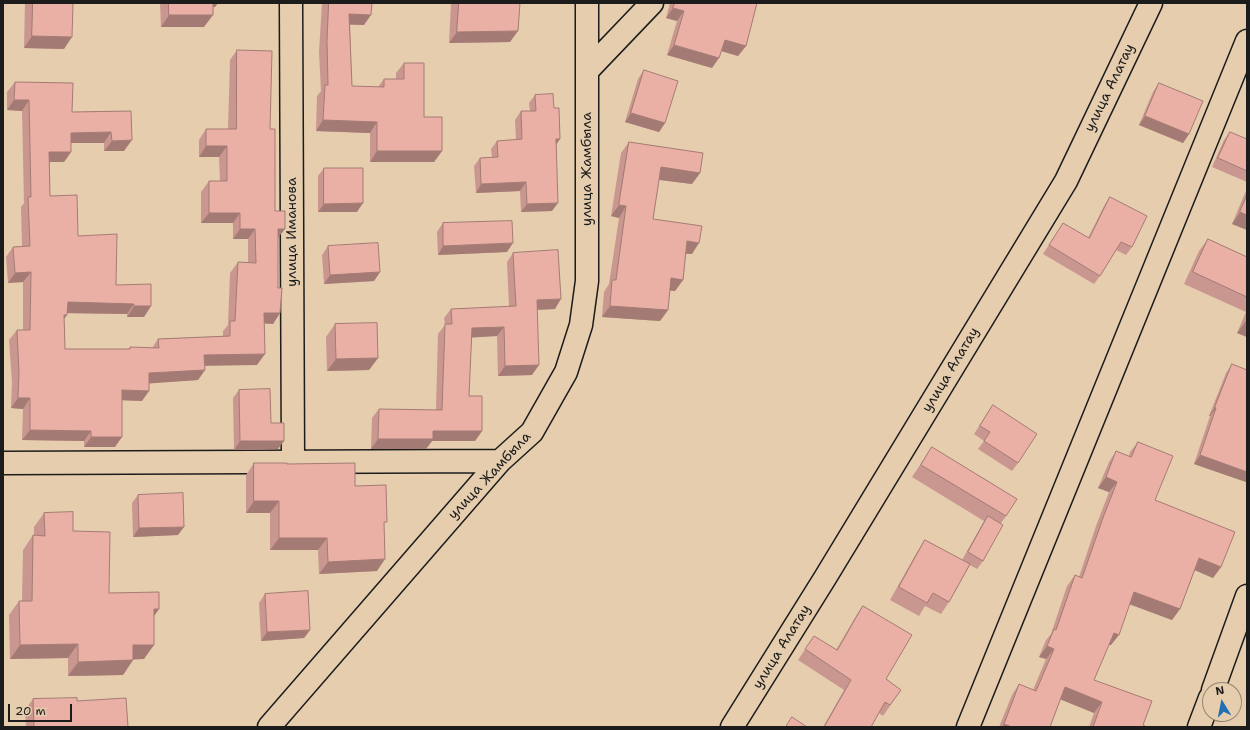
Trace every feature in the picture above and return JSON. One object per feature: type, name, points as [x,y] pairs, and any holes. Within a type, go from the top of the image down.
[{"type":"street","name":"улица Иманова","points":[[291,3],[293,462]]},
{"type":"street","name":"улица Жамбыла","points":[[269,727],[500,461],[532,432],[566,372],[581,325],[586,281],[587,3]]},
{"type":"street","points":[[587,71],[652,3]]},
{"type":"street","name":"улица Алатау","points":[[732,727],[825,578],[1066,181],[1151,3]]},
{"type":"street","points":[[968,727],[1247,41]]},
{"type":"street","points":[[3,463],[500,461]]},
{"type":"street","points":[[1216,682],[1247,596]]},
{"type":"building","points":[[33,3],[73,3],[72,37],[32,36]]},
{"type":"building","points":[[169,3],[213,3],[213,15],[169,15]]},
{"type":"building","points":[[329,3],[372,3],[371,15],[349,14],[352,86],[384,87],[384,79],[404,79],[404,63],[424,63],[424,117],[442,117],[442,151],[377,151],[377,122],[323,120],[325,85],[328,85],[327,41]]},
{"type":"building","points":[[459,3],[520,3],[518,31],[457,32]]},
{"type":"building","points":[[675,3],[757,3],[746,46],[725,40],[719,58],[674,45],[684,11],[673,8]]},
{"type":"building","points":[[237,50],[272,51],[270,129],[275,129],[275,211],[285,211],[285,229],[278,229],[278,288],[282,288],[280,313],[264,313],[265,354],[204,355],[205,370],[149,373],[149,391],[122,390],[122,437],[91,437],[91,431],[30,430],[30,398],[18,398],[19,372],[17,330],[30,330],[31,272],[15,273],[13,247],[30,246],[28,197],[31,197],[29,100],[14,100],[15,82],[73,83],[72,112],[131,111],[132,140],[112,141],[111,132],[71,133],[71,152],[49,152],[50,196],[77,195],[78,236],[117,234],[116,285],[151,284],[151,306],[68,302],[67,315],[64,315],[65,349],[130,349],[130,347],[159,348],[158,339],[230,336],[230,321],[235,321],[238,262],[256,263],[255,229],[240,229],[240,213],[209,213],[209,181],[227,181],[227,146],[206,146],[206,129],[236,129]]},
{"type":"building","points":[[644,70],[678,81],[665,123],[631,113]]},
{"type":"building","points":[[1159,83],[1203,101],[1189,134],[1145,116]]},
{"type":"building","points":[[553,94],[554,108],[559,108],[560,139],[556,139],[558,203],[527,204],[526,182],[481,184],[480,158],[498,157],[497,141],[522,139],[521,111],[536,111],[535,95]]},
{"type":"building","points":[[1230,132],[1247,139],[1247,171],[1218,158]]},
{"type":"building","points":[[629,142],[703,153],[700,173],[661,167],[653,219],[702,226],[699,243],[687,241],[683,280],[671,278],[668,310],[610,306],[612,280],[616,280],[626,206],[619,205]]},
{"type":"building","points":[[324,168],[363,168],[363,203],[324,204]]},
{"type":"building","points":[[1247,195],[1247,215],[1240,212]]},
{"type":"building","points":[[1110,197],[1147,216],[1132,247],[1121,242],[1100,276],[1049,245],[1063,223],[1089,238]]},
{"type":"building","points":[[512,221],[513,243],[443,246],[443,223]]},
{"type":"building","points":[[1208,239],[1247,257],[1247,297],[1193,272]]},
{"type":"building","points":[[378,243],[380,272],[330,275],[328,246]]},
{"type":"building","points":[[558,250],[561,299],[537,300],[539,365],[505,366],[504,327],[472,328],[469,396],[482,396],[482,431],[433,431],[433,439],[378,439],[379,409],[442,410],[445,324],[452,324],[451,309],[516,306],[513,253]]},
{"type":"building","points":[[377,323],[378,358],[336,359],[335,324]]},
{"type":"building","points":[[1232,364],[1247,370],[1247,472],[1200,455],[1216,408],[1215,407]]},
{"type":"building","points":[[270,389],[271,423],[284,423],[284,441],[240,441],[239,390]]},
{"type":"building","points":[[993,405],[1037,434],[1018,463],[984,441],[990,432],[980,426]]},
{"type":"building","points":[[1138,442],[1173,456],[1155,500],[1235,532],[1221,567],[1199,558],[1180,609],[1134,592],[1119,635],[1114,633],[1094,680],[1152,701],[1143,725],[1147,727],[1093,727],[1102,702],[1065,687],[1050,727],[1012,727],[1004,724],[1019,684],[1036,691],[1054,649],[1047,646],[1054,629],[1056,630],[1075,575],[1082,578],[1117,482],[1106,477],[1116,451],[1131,457]]},
{"type":"building","points":[[932,447],[1017,499],[1006,516],[921,465]]},
{"type":"building","points":[[254,463],[355,463],[355,486],[386,485],[387,522],[384,522],[385,559],[328,562],[327,538],[279,538],[279,501],[254,501]]},
{"type":"building","points":[[183,493],[184,527],[139,528],[138,495]]},
{"type":"building","points":[[73,512],[73,531],[110,532],[109,593],[159,592],[159,609],[154,609],[154,645],[133,645],[133,660],[78,662],[78,644],[20,645],[19,601],[32,601],[33,535],[45,536],[44,513]]},
{"type":"building","points":[[988,516],[1003,525],[983,561],[968,552]]},
{"type":"building","points":[[925,540],[970,564],[949,602],[933,593],[927,603],[899,587]]},
{"type":"building","points":[[308,591],[310,630],[267,632],[265,594]]},
{"type":"building","points":[[863,606],[912,635],[886,679],[901,690],[890,705],[885,702],[871,727],[824,727],[851,680],[805,649],[814,636],[837,650]]},
{"type":"building","points":[[77,698],[77,701],[126,698],[128,727],[34,727],[33,699]]},
{"type":"building","points":[[792,717],[807,727],[786,727]]}]
